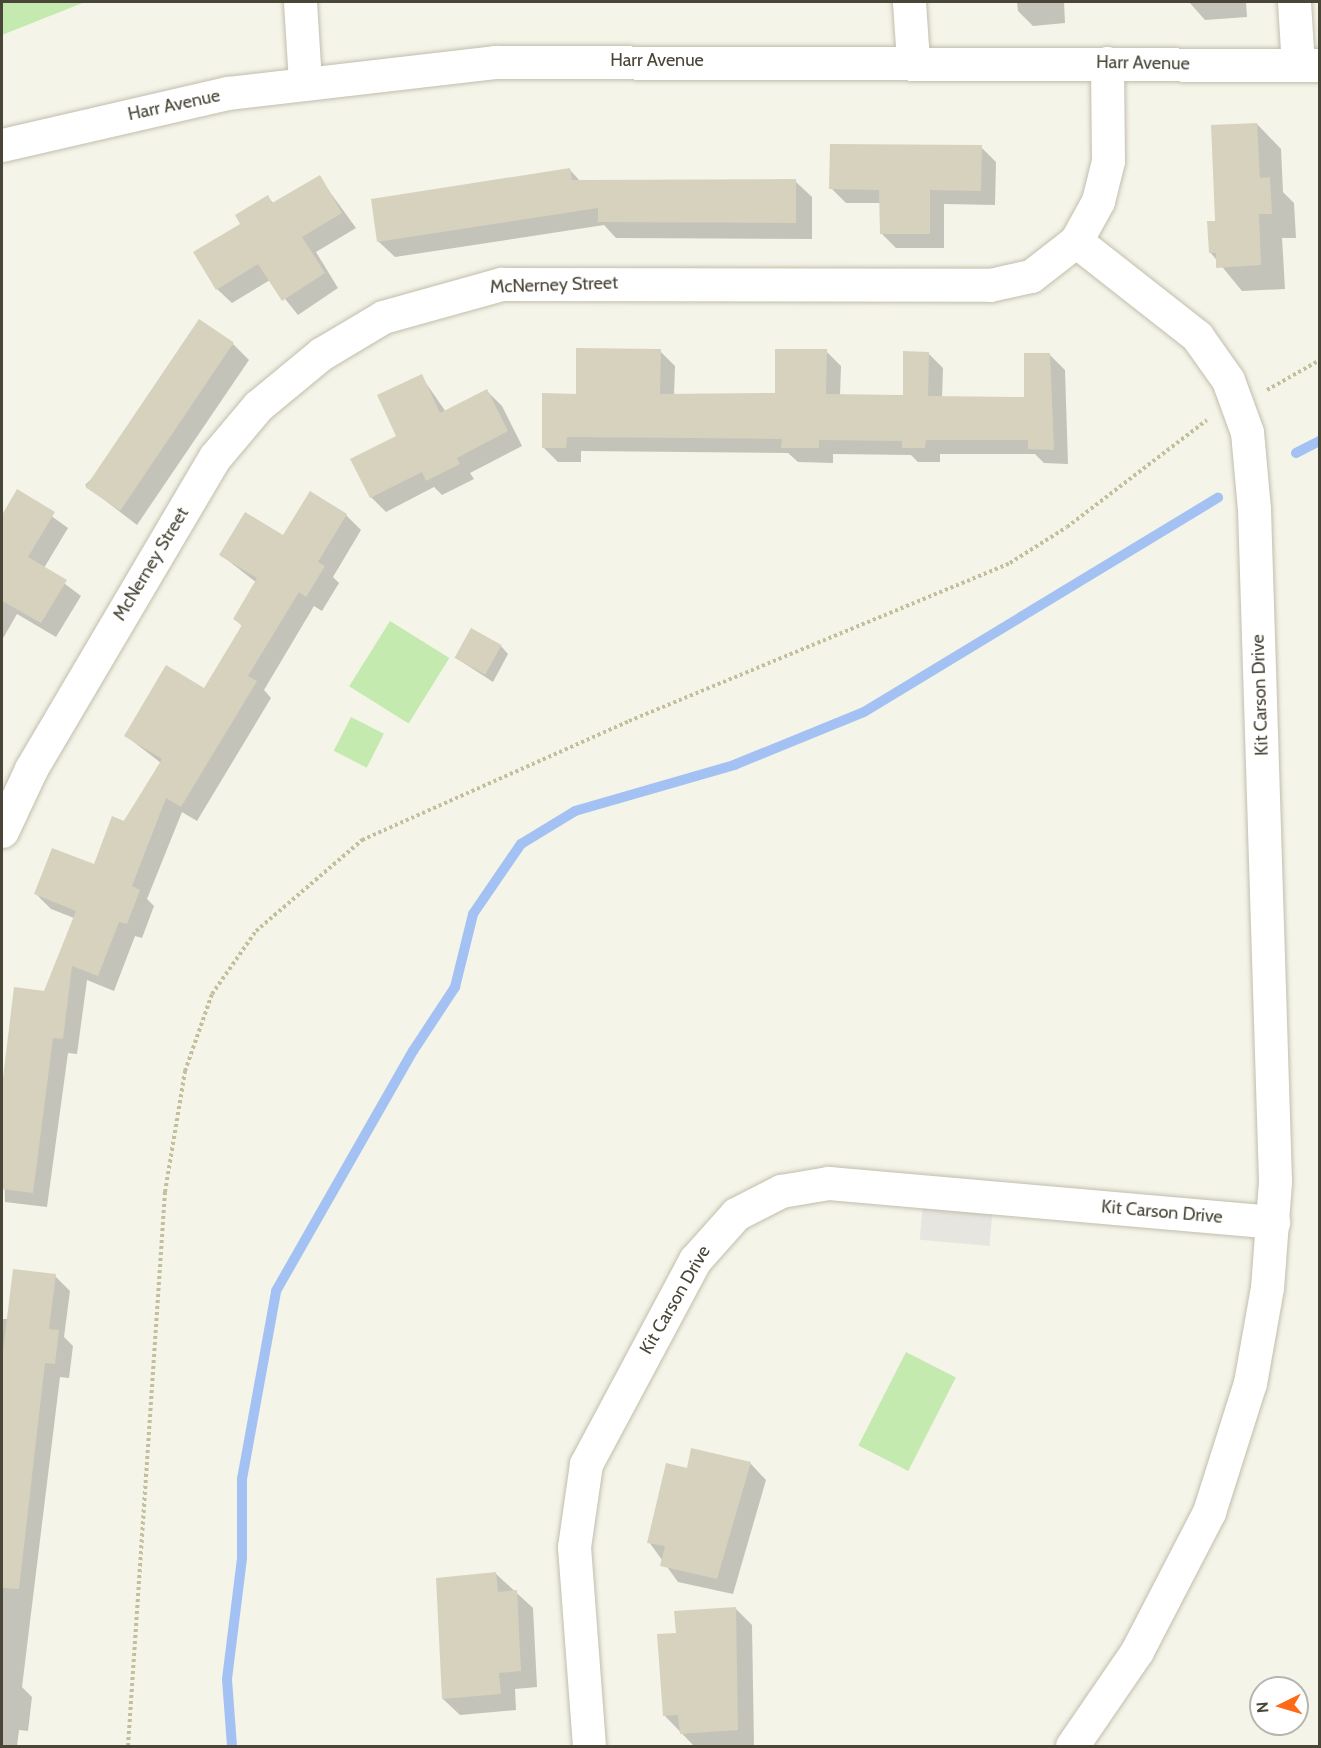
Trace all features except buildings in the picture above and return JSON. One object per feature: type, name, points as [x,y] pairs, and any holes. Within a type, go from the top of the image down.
[{"type":"street","points":[[300,2],[305,81]]},
{"type":"street","points":[[909,2],[913,60]]},
{"type":"street","points":[[1294,2],[1309,65]]},
{"type":"street","name":"Harr Avenue","points":[[2,145],[228,93],[305,81],[495,62],[913,60],[1309,65]]},
{"type":"street","name":"McNerney Street","points":[[2,831],[31,769],[232,432],[291,375],[382,317],[477,288],[531,282],[990,285],[1031,276],[1077,241],[1098,201],[1108,161],[1107,63]]},
{"type":"street","name":"Kit Carson Drive","points":[[1072,1746],[1137,1651],[1209,1512],[1250,1383],[1273,1222],[1251,459],[1238,402],[1215,357],[1197,336],[1077,241]]},
{"type":"street","name":"Kit Carson Drive","points":[[589,1746],[574,1547],[586,1464],[695,1260],[736,1214],[781,1191],[828,1183],[1273,1222]]},
{"type":"path","points":[[128,1746],[165,1192],[185,1071],[212,994],[256,931],[362,840],[629,721],[1010,562],[1067,527],[1184,433],[1320,360]]},
{"type":"green space","points":[[2,2],[85,2],[2,35]]},
{"type":"green space","points":[[390,621],[449,658],[409,723],[349,686]]},
{"type":"green space","points":[[351,717],[384,734],[367,768],[334,751]]},
{"type":"green space","points":[[906,1352],[956,1377],[908,1471],[858,1446]]},
{"type":"shaded area","points":[[924,1191],[994,1197],[989,1246],[920,1240]]},
{"type":"waterway","points":[[1296,453],[1320,441]]},
{"type":"waterway","points":[[232,1746],[227,1679],[242,1558],[242,1479],[276,1291],[413,1051],[455,987],[473,914],[521,844],[575,811],[734,765],[864,712],[1218,498]]}]
